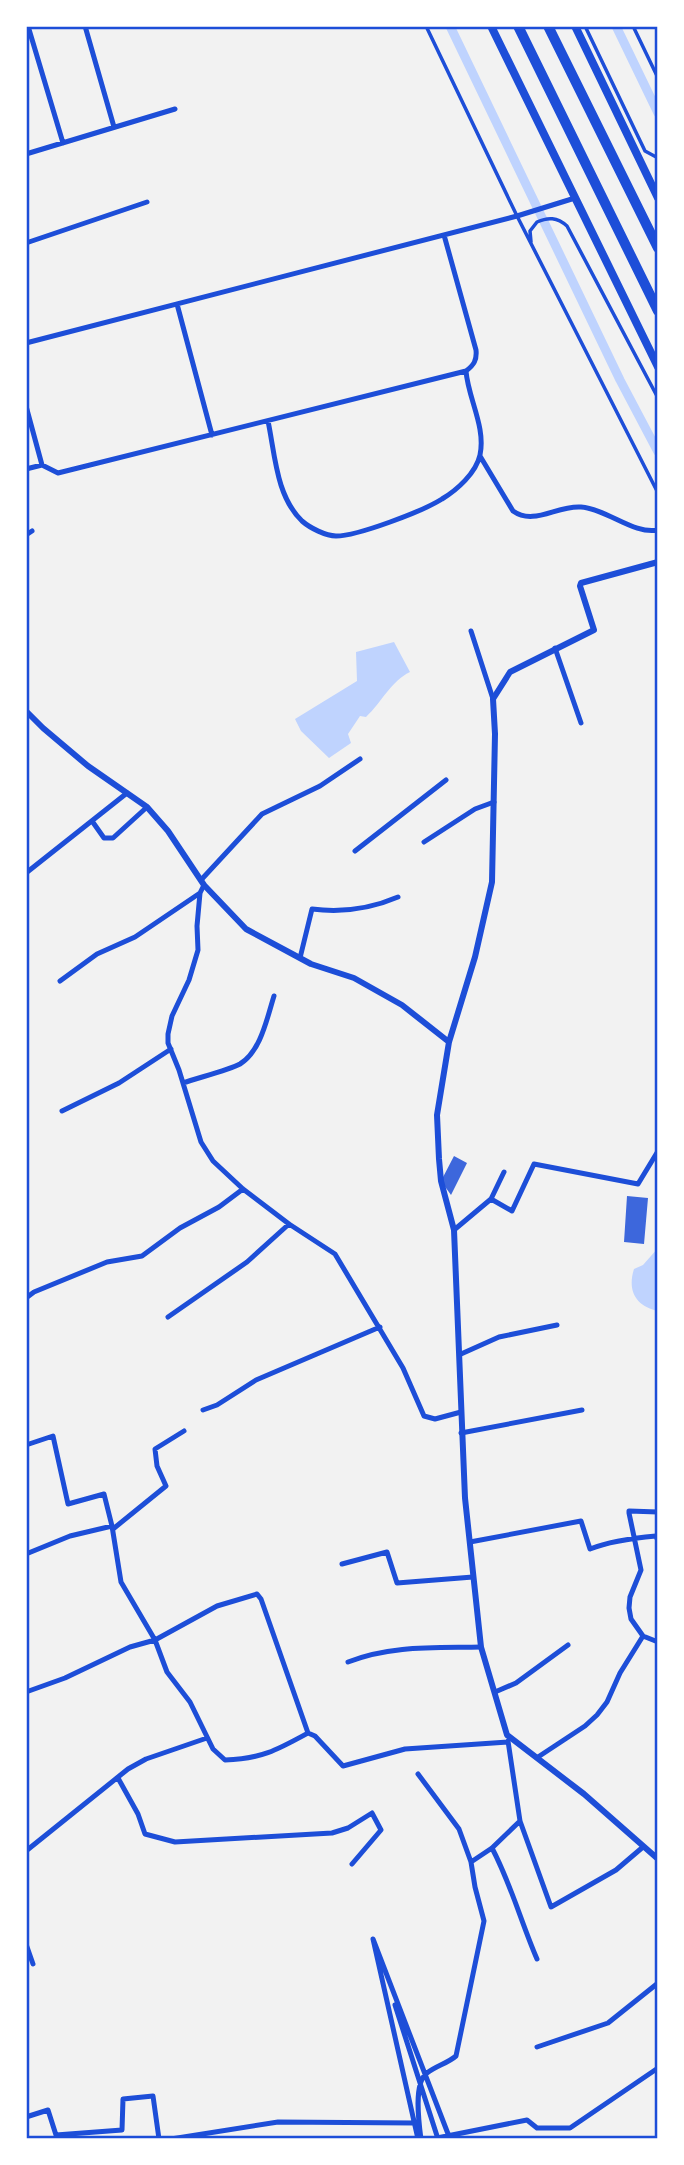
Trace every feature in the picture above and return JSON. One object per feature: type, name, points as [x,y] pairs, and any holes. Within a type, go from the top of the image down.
[{"type":"highway","points":[[518,26],[658,311]]},
{"type":"highway","points":[[548,26],[658,248]]},
{"type":"main road","points":[[491,26],[658,367]]},
{"type":"main road","points":[[575,26],[658,198]]},
{"type":"main road","points":[[648,347],[658,356]]},
{"type":"street","points":[[29,26],[63,142]]},
{"type":"street","points":[[85,26],[114,127]]},
{"type":"street","points":[[426,26],[517,216],[658,493]]},
{"type":"street","points":[[585,26],[645,151],[658,158]]},
{"type":"street","points":[[633,26],[658,78]]},
{"type":"street","points":[[26,154],[175,109]]},
{"type":"street","points":[[26,342],[517,216],[575,198]]},
{"type":"street","points":[[26,243],[147,202]]},
{"type":"street","points":[[532,245],[530,231],[537,222],[545,218],[559,220],[567,226],[658,398]]},
{"type":"street","points":[[26,469],[42,465],[58,473],[466,371],[473,366],[477,358],[476,350],[444,235]]},
{"type":"street","points":[[177,304],[212,435]]},
{"type":"street","points":[[466,371],[480,436],[480,456],[513,511],[521,517],[530,517],[579,507],[607,513],[643,530],[658,530]]},
{"type":"street","points":[[26,406],[42,465]]},
{"type":"street","points":[[268,421],[288,503],[302,521],[333,536],[363,531],[443,499],[465,480],[480,456]]},
{"type":"street","points":[[493,699],[510,672],[594,630],[581,583],[658,562]]},
{"type":"street","points":[[471,631],[493,699],[495,734],[492,883],[475,957],[449,1042],[437,1115],[441,1181],[454,1230],[461,1354],[461,1433],[481,1647],[507,1739],[520,1821],[551,1907],[616,1870],[643,1847]]},
{"type":"street","points":[[555,648],[580,723]]},
{"type":"street","points":[[26,711],[88,766],[147,807],[168,831],[202,883],[246,929],[300,958],[354,978],[402,1005],[449,1042]]},
{"type":"street","points":[[360,759],[320,786],[261,814],[202,883],[197,926],[198,950],[189,980],[172,1016],[168,1034],[201,1142],[213,1161],[243,1189],[335,1254],[403,1367],[424,1416],[435,1419],[461,1412]]},
{"type":"street","points":[[355,851],[446,780]]},
{"type":"street","points":[[26,873],[127,793]]},
{"type":"street","points":[[424,842],[475,809],[494,802]]},
{"type":"street","points":[[92,821],[104,838],[113,838],[147,807]]},
{"type":"street","points":[[60,981],[97,954],[135,937],[200,892]]},
{"type":"street","points":[[300,958],[312,909],[333,912],[358,909],[379,906],[398,897]]},
{"type":"street","points":[[183,1083],[239,1064],[251,1054],[274,996]]},
{"type":"street","points":[[62,1111],[119,1083],[171,1049]]},
{"type":"street","points":[[491,1199],[512,1212],[534,1164],[638,1184],[658,1151]]},
{"type":"street","points":[[454,1230],[491,1199],[505,1172]]},
{"type":"street","points":[[26,1298],[34,1292],[107,1262],[142,1256],[180,1228],[243,1189]]},
{"type":"street","points":[[168,1317],[247,1262],[289,1224]]},
{"type":"street","points":[[461,1354],[499,1337],[557,1325]]},
{"type":"street","points":[[203,1410],[217,1405],[256,1380],[380,1327]]},
{"type":"street","points":[[461,1433],[582,1410]]},
{"type":"street","points":[[26,1554],[70,1536],[112,1527],[166,1486],[157,1466],[155,1450],[184,1431]]},
{"type":"street","points":[[26,1445],[53,1436],[68,1504],[104,1494],[121,1582],[155,1640],[167,1672],[190,1702],[218,1755],[225,1760],[249,1759],[274,1751],[308,1734],[315,1735],[341,1766],[405,1749],[507,1739],[538,1757],[658,1859]]},
{"type":"street","points":[[658,1512],[629,1511],[641,1570],[630,1597],[631,1619],[643,1636],[658,1642]]},
{"type":"street","points":[[470,1542],[581,1521],[590,1549],[605,1543],[656,1536],[658,1541]]},
{"type":"street","points":[[342,1564],[387,1552],[397,1583],[473,1577]]},
{"type":"street","points":[[26,1692],[65,1678],[130,1647],[155,1640],[217,1606],[257,1594],[308,1734]]},
{"type":"street","points":[[538,1757],[597,1715],[607,1702],[643,1636]]},
{"type":"street","points":[[495,1692],[516,1683],[568,1645]]},
{"type":"street","points":[[348,1662],[370,1653],[392,1649],[481,1647]]},
{"type":"street","points":[[26,1851],[128,1769],[146,1759],[207,1738]]},
{"type":"street","points":[[418,1774],[458,1829],[471,1862],[484,1921],[456,2056],[423,2076],[417,2110],[419,2139]]},
{"type":"street","points":[[118,1778],[146,1835],[175,1842],[331,1833],[348,1828],[372,1813],[381,1830],[352,1864]]},
{"type":"street","points":[[471,1862],[492,1848],[520,1821]]},
{"type":"street","points":[[492,1848],[517,1903],[537,1959]]},
{"type":"street","points":[[373,1939],[419,2139]]},
{"type":"street","points":[[373,1939],[438,2139]]},
{"type":"street","points":[[373,1939],[450,2139]]},
{"type":"street","points":[[26,1944],[33,1964]]},
{"type":"street","points":[[537,2047],[608,2022],[658,1983]]},
{"type":"street","points":[[432,2139],[527,2120],[537,2128],[570,2128],[658,2068]]},
{"type":"street","points":[[26,2117],[48,2110],[56,2135],[122,2130],[123,2099],[153,2096],[159,2139]]},
{"type":"street","points":[[171,2139],[278,2122],[419,2123]]},
{"type":"water","points":[[394,642],[410,672],[392,686],[366,717],[360,716],[348,734],[351,743],[329,758],[301,731],[295,719],[357,681],[356,652]]},
{"type":"water","points":[[658,1248],[658,1311],[650,1309],[635,1296],[632,1277],[634,1269],[643,1265]]},
{"type":"building","points":[[454,1156],[467,1163],[451,1195],[441,1181]]},
{"type":"building","points":[[627,1196],[648,1198],[644,1244],[624,1242]]},
{"type":"waterway","points":[[450,26],[620,380],[658,452]]},
{"type":"waterway","points":[[616,26],[658,113]]}]
